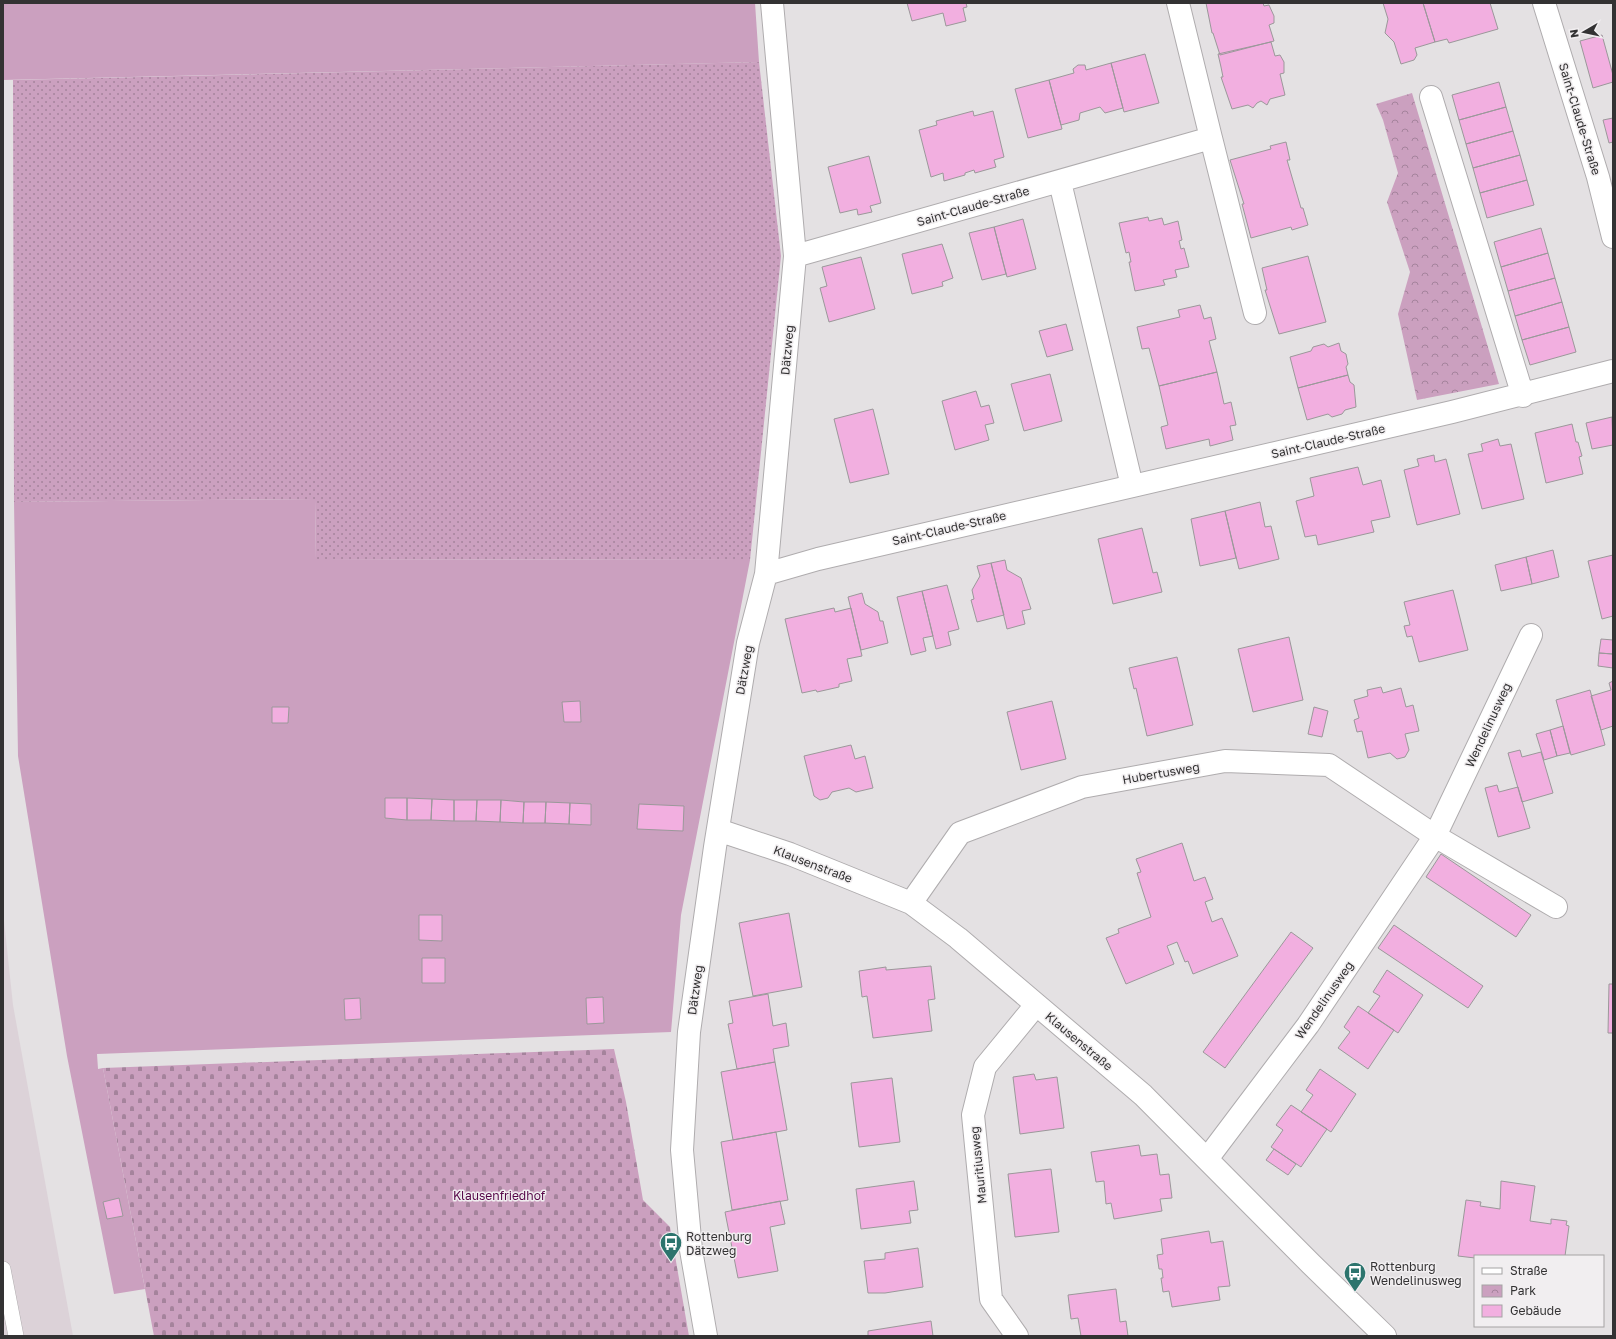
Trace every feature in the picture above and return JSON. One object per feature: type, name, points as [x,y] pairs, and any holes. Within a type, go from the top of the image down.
[{"type":"street","name":"Dätzweg","points":[[706,1336],[691,1250],[682,1150],[689,1032],[718,830],[748,644],[766,574],[795,256],[772,3]]},
{"type":"street","points":[[1178,3],[1255,313]]},
{"type":"street","name":"Saint-Claude-Straße","points":[[1544,3],[1606,175],[1613,236]]},
{"type":"street","points":[[1431,97],[1523,396]]},
{"type":"street","name":"Saint-Claude-Straße","points":[[795,256],[1211,138]]},
{"type":"street","points":[[1060,182],[1132,486]]},
{"type":"street","name":"Saint-Claude-Straße","points":[[766,574],[818,559],[1523,396],[1613,371]]},
{"type":"street","name":"Wendelinusweg","points":[[1206,1159],[1308,1025],[1435,836],[1530,635]]},
{"type":"street","name":"Hubertusweg","points":[[911,903],[960,833],[1082,787],[1225,761],[1329,766],[1435,836]]},
{"type":"street","name":"Klausenstraße","points":[[718,830],[790,854],[911,903],[958,938],[1143,1095],[1310,1264],[1385,1336]]},
{"type":"street","points":[[1435,836],[1556,907]]},
{"type":"street","name":"Mauritiusweg","points":[[1017,1336],[991,1299],[973,1115],[986,1067],[1036,1005]]},
{"type":"lane","points":[[3,1268],[16,1336]]},
{"type":"shaded area","points":[[3,911],[13,1005],[73,1336],[3,1336]]},
{"type":"green space","points":[[3,3],[755,3],[759,62],[3,80]]},
{"type":"green space","points":[[759,62],[781,256],[750,560],[316,559],[315,499],[14,502],[13,80]]},
{"type":"green space","points":[[1412,93],[1499,384],[1417,400],[1398,314],[1410,272],[1387,202],[1398,173],[1383,120],[1376,104]]},
{"type":"green space","points":[[315,499],[316,559],[750,560],[681,915],[671,1032],[97,1054],[98,1069],[103,1068],[145,1289],[114,1294],[67,1056],[18,756],[14,502]]},
{"type":"green space","name":"Klausenfriedhof","points":[[614,1049],[626,1102],[643,1200],[670,1227],[689,1336],[154,1336],[103,1068]]},
{"type":"building","points":[[907,3],[966,3],[967,7],[963,8],[966,21],[946,26],[943,13],[912,21]]},
{"type":"building","points":[[1206,3],[1263,3],[1264,6],[1269,5],[1274,16],[1274,23],[1269,25],[1274,41],[1220,55],[1212,33]]},
{"type":"building","points":[[1383,3],[1423,3],[1435,42],[1415,48],[1417,55],[1414,60],[1401,64],[1394,42],[1385,33],[1388,19]]},
{"type":"building","points":[[1423,3],[1490,3],[1498,29],[1449,43],[1447,39],[1435,42]]},
{"type":"building","points":[[1602,35],[1613,75],[1613,82],[1593,88],[1580,41]]},
{"type":"building","points":[[1271,42],[1275,56],[1280,55],[1284,62],[1284,73],[1280,74],[1285,95],[1270,99],[1267,105],[1261,101],[1253,108],[1248,105],[1232,109],[1221,77],[1223,77],[1218,54]]},
{"type":"building","points":[[1145,54],[1159,103],[1124,112],[1111,63]]},
{"type":"building","points":[[1111,63],[1123,108],[1105,113],[1100,107],[1080,113],[1079,120],[1061,125],[1049,80],[1074,73],[1073,69],[1078,65],[1085,65],[1086,70]]},
{"type":"building","points":[[1049,80],[1062,129],[1028,138],[1015,89]]},
{"type":"building","points":[[1499,82],[1506,107],[1459,120],[1452,95]]},
{"type":"building","points":[[1506,107],[1513,131],[1466,144],[1459,120]]},
{"type":"building","points":[[973,111],[974,116],[993,111],[1004,157],[994,160],[996,167],[975,173],[974,170],[965,173],[965,175],[944,181],[943,173],[931,177],[919,130],[937,125],[936,121]]},
{"type":"building","points":[[1613,118],[1613,142],[1609,143],[1603,120]]},
{"type":"building","points":[[1513,131],[1520,155],[1473,168],[1466,144]]},
{"type":"building","points":[[1286,142],[1290,160],[1287,160],[1301,208],[1303,208],[1308,225],[1292,230],[1291,227],[1251,238],[1242,204],[1244,204],[1230,160],[1271,149],[1270,146]]},
{"type":"building","points":[[1520,155],[1527,180],[1480,193],[1473,168]]},
{"type":"building","points":[[869,156],[881,203],[870,206],[872,212],[858,215],[857,209],[840,213],[828,167]]},
{"type":"building","points":[[1527,180],[1534,205],[1487,218],[1480,193]]},
{"type":"building","points":[[1148,217],[1149,221],[1162,218],[1164,225],[1178,221],[1182,240],[1179,241],[1181,249],[1184,248],[1189,267],[1175,270],[1177,277],[1163,280],[1165,285],[1135,291],[1129,262],[1131,262],[1129,252],[1126,253],[1119,223]]},
{"type":"building","points":[[1023,219],[1036,269],[1007,277],[994,227]]},
{"type":"building","points":[[994,227],[1006,274],[982,280],[969,233]]},
{"type":"building","points":[[1541,228],[1548,253],[1501,267],[1494,242]]},
{"type":"building","points":[[942,244],[953,278],[942,282],[943,286],[912,294],[902,254]]},
{"type":"building","points":[[1548,253],[1555,278],[1508,291],[1501,267]]},
{"type":"building","points":[[1308,256],[1326,322],[1279,334],[1265,290],[1267,290],[1262,268]]},
{"type":"building","points":[[861,257],[875,309],[829,322],[820,288],[827,286],[822,267]]},
{"type":"building","points":[[1555,278],[1562,302],[1515,316],[1508,291]]},
{"type":"building","points":[[1562,302],[1569,327],[1522,340],[1515,316]]},
{"type":"building","points":[[1200,305],[1204,319],[1211,317],[1216,339],[1209,341],[1217,372],[1159,386],[1149,348],[1142,349],[1137,327],[1180,317],[1178,310]]},
{"type":"building","points":[[1066,324],[1073,350],[1047,357],[1039,331]]},
{"type":"building","points":[[1569,327],[1576,352],[1530,365],[1522,340]]},
{"type":"building","points":[[1339,343],[1341,351],[1346,354],[1348,364],[1346,367],[1348,375],[1298,388],[1290,357],[1311,351],[1313,347],[1324,344],[1328,347]]},
{"type":"building","points":[[1217,372],[1224,404],[1231,402],[1236,425],[1230,426],[1233,440],[1210,446],[1209,439],[1166,449],[1161,427],[1168,425],[1159,386]]},
{"type":"building","points":[[1050,374],[1062,421],[1024,431],[1011,384]]},
{"type":"building","points":[[1348,375],[1350,382],[1354,385],[1356,407],[1345,410],[1342,414],[1332,417],[1328,414],[1307,420],[1298,388]]},
{"type":"building","points":[[976,391],[981,407],[989,405],[994,423],[985,425],[989,440],[955,450],[942,401]]},
{"type":"building","points":[[873,409],[889,474],[850,483],[834,419]]},
{"type":"building","points":[[1612,417],[1613,445],[1592,449],[1586,423]]},
{"type":"building","points":[[1572,424],[1576,442],[1578,442],[1582,456],[1579,457],[1583,474],[1546,483],[1535,433]]},
{"type":"building","points":[[1498,439],[1500,446],[1511,444],[1524,499],[1482,509],[1468,454],[1483,451],[1481,444]]},
{"type":"building","points":[[1434,455],[1435,462],[1446,459],[1460,514],[1417,525],[1404,470],[1419,466],[1417,459]]},
{"type":"building","points":[[1358,467],[1363,485],[1381,480],[1390,517],[1371,521],[1374,532],[1318,545],[1316,535],[1305,537],[1296,501],[1314,496],[1310,478]]},
{"type":"building","points":[[1260,502],[1265,527],[1271,526],[1279,559],[1239,569],[1225,511]]},
{"type":"building","points":[[1225,511],[1236,558],[1200,566],[1191,519]]},
{"type":"building","points":[[1142,528],[1153,573],[1157,572],[1162,592],[1113,604],[1098,539]]},
{"type":"building","points":[[1553,550],[1559,577],[1532,584],[1526,557]]},
{"type":"building","points":[[1613,555],[1613,616],[1602,619],[1588,561]]},
{"type":"building","points":[[1526,557],[1532,584],[1501,591],[1495,565]]},
{"type":"building","points":[[1005,560],[1007,570],[1021,578],[1031,609],[1022,611],[1025,624],[1007,629],[991,563]]},
{"type":"building","points":[[991,563],[1004,615],[977,622],[971,600],[974,599],[972,590],[980,576],[977,566]]},
{"type":"building","points":[[947,585],[959,629],[948,632],[951,645],[936,649],[922,591]]},
{"type":"building","points":[[1453,590],[1468,650],[1419,662],[1412,636],[1407,637],[1404,626],[1410,625],[1404,602]]},
{"type":"building","points":[[922,591],[933,636],[923,638],[926,651],[911,655],[897,597]]},
{"type":"building","points":[[862,593],[865,604],[878,612],[880,621],[883,621],[888,643],[861,650],[848,597]]},
{"type":"building","points":[[834,608],[835,612],[851,608],[862,656],[847,659],[852,681],[839,684],[839,687],[817,692],[816,690],[802,693],[785,619]]},
{"type":"building","points":[[1289,637],[1303,700],[1253,712],[1238,649]]},
{"type":"building","points":[[1601,639],[1613,640],[1613,654],[1599,653]]},
{"type":"building","points":[[1599,653],[1613,654],[1613,668],[1598,666]]},
{"type":"building","points":[[1177,657],[1193,725],[1147,736],[1136,688],[1134,689],[1129,668]]},
{"type":"building","points":[[1613,681],[1613,726],[1601,730],[1591,696],[1611,690],[1609,683]]},
{"type":"building","points":[[1381,687],[1383,693],[1401,688],[1406,707],[1413,705],[1419,731],[1405,734],[1409,750],[1405,757],[1397,759],[1390,753],[1368,758],[1362,731],[1357,732],[1354,720],[1359,718],[1354,700],[1368,696],[1367,690]]},
{"type":"building","points":[[1590,690],[1605,745],[1571,755],[1556,700]]},
{"type":"building","points":[[580,701],[581,722],[564,722],[562,702]]},
{"type":"building","points":[[1052,701],[1066,759],[1021,770],[1007,712]]},
{"type":"building","points":[[272,707],[289,707],[288,723],[272,723]]},
{"type":"building","points":[[1314,707],[1328,711],[1322,737],[1308,734]]},
{"type":"building","points":[[1563,726],[1570,753],[1557,756],[1550,730]]},
{"type":"building","points":[[1550,730],[1557,756],[1544,760],[1536,734]]},
{"type":"building","points":[[851,745],[855,759],[865,756],[873,788],[856,792],[849,788],[832,792],[828,798],[820,800],[814,796],[804,756]]},
{"type":"building","points":[[1520,750],[1522,757],[1541,752],[1553,793],[1522,802],[1508,753]]},
{"type":"building","points":[[1497,785],[1499,792],[1518,787],[1530,828],[1498,837],[1485,788]]},
{"type":"building","points":[[385,798],[407,798],[407,820],[385,818]]},
{"type":"building","points":[[407,798],[432,799],[431,820],[407,820]]},
{"type":"building","points":[[432,799],[454,800],[454,821],[431,820]]},
{"type":"building","points":[[454,800],[477,800],[476,821],[454,821]]},
{"type":"building","points":[[477,800],[501,800],[500,822],[476,821]]},
{"type":"building","points":[[501,800],[524,802],[523,823],[500,822]]},
{"type":"building","points":[[524,802],[546,802],[545,823],[523,823]]},
{"type":"building","points":[[546,802],[570,803],[569,824],[545,823]]},
{"type":"building","points":[[570,803],[591,804],[591,825],[569,824]]},
{"type":"building","points":[[639,804],[684,806],[683,831],[637,829]]},
{"type":"building","points":[[1182,843],[1194,881],[1205,877],[1213,899],[1205,902],[1212,922],[1222,918],[1238,956],[1193,974],[1188,961],[1185,962],[1177,942],[1167,946],[1174,964],[1126,984],[1106,938],[1119,933],[1118,929],[1151,917],[1137,873],[1141,872],[1136,859]]},
{"type":"building","points":[[1441,854],[1531,915],[1516,937],[1426,877]]},
{"type":"building","points":[[789,913],[802,987],[753,996],[739,923]]},
{"type":"building","points":[[419,915],[442,915],[442,941],[419,940]]},
{"type":"building","points":[[1394,925],[1483,986],[1468,1008],[1378,948]]},
{"type":"building","points":[[1291,932],[1313,948],[1225,1068],[1203,1052]]},
{"type":"building","points":[[422,958],[445,958],[445,983],[422,983]]},
{"type":"building","points":[[931,966],[935,999],[928,1000],[932,1031],[873,1038],[867,996],[862,997],[859,971],[886,967],[886,970]]},
{"type":"building","points":[[1387,970],[1423,995],[1398,1033],[1368,1013],[1380,996],[1373,992]]},
{"type":"building","points":[[1609,984],[1613,984],[1613,1033],[1608,1033]]},
{"type":"building","points":[[768,994],[773,1026],[786,1023],[789,1046],[773,1049],[775,1062],[737,1069],[728,1024],[733,1023],[729,1001]]},
{"type":"building","points":[[603,997],[604,1023],[587,1024],[586,998]]},
{"type":"building","points":[[360,998],[361,1019],[345,1020],[344,999]]},
{"type":"building","points":[[1358,1006],[1394,1030],[1368,1069],[1338,1048],[1350,1032],[1344,1027]]},
{"type":"building","points":[[775,1062],[787,1130],[733,1140],[721,1072]]},
{"type":"building","points":[[1320,1069],[1356,1094],[1331,1132],[1301,1112],[1313,1095],[1306,1090]]},
{"type":"building","points":[[1034,1074],[1036,1080],[1057,1077],[1064,1128],[1020,1134],[1013,1077]]},
{"type":"building","points":[[892,1078],[900,1142],[859,1147],[851,1083]]},
{"type":"building","points":[[1291,1105],[1327,1129],[1301,1167],[1271,1147],[1283,1130],[1276,1125]]},
{"type":"building","points":[[776,1132],[788,1200],[732,1210],[721,1142]]},
{"type":"building","points":[[1139,1145],[1141,1156],[1157,1154],[1160,1175],[1169,1174],[1172,1198],[1160,1199],[1162,1211],[1114,1219],[1111,1203],[1106,1204],[1104,1181],[1096,1182],[1091,1152]]},
{"type":"building","points":[[1274,1149],[1296,1164],[1288,1175],[1266,1160]]},
{"type":"building","points":[[1051,1169],[1059,1232],[1015,1237],[1008,1174]]},
{"type":"building","points":[[914,1181],[918,1210],[909,1211],[911,1223],[861,1229],[856,1189]]},
{"type":"building","points":[[1501,1181],[1535,1186],[1530,1221],[1551,1224],[1551,1219],[1567,1221],[1566,1225],[1569,1226],[1565,1255],[1474,1255],[1474,1258],[1458,1256],[1466,1200],[1481,1202],[1480,1206],[1500,1209]]},
{"type":"building","points":[[119,1198],[123,1216],[107,1219],[103,1202]]},
{"type":"building","points":[[780,1201],[785,1224],[770,1227],[778,1271],[738,1278],[725,1212]]},
{"type":"building","points":[[1209,1231],[1211,1243],[1223,1241],[1230,1286],[1218,1287],[1220,1300],[1172,1307],[1169,1291],[1163,1292],[1161,1278],[1163,1278],[1162,1269],[1159,1269],[1157,1255],[1163,1254],[1161,1239]]},
{"type":"building","points":[[918,1248],[923,1287],[885,1293],[868,1293],[864,1261],[885,1259],[885,1253]]},
{"type":"building","points":[[1116,1289],[1120,1322],[1126,1321],[1128,1336],[1081,1336],[1078,1318],[1071,1319],[1068,1295]]},
{"type":"building","points":[[931,1321],[933,1336],[868,1336],[868,1331]]},
{"type":"place","name":"Rottenburg Dätzweg","points":[[671,1262]]},
{"type":"place","name":"Rottenburg Wendelinusweg","points":[[1355,1292]]}]
